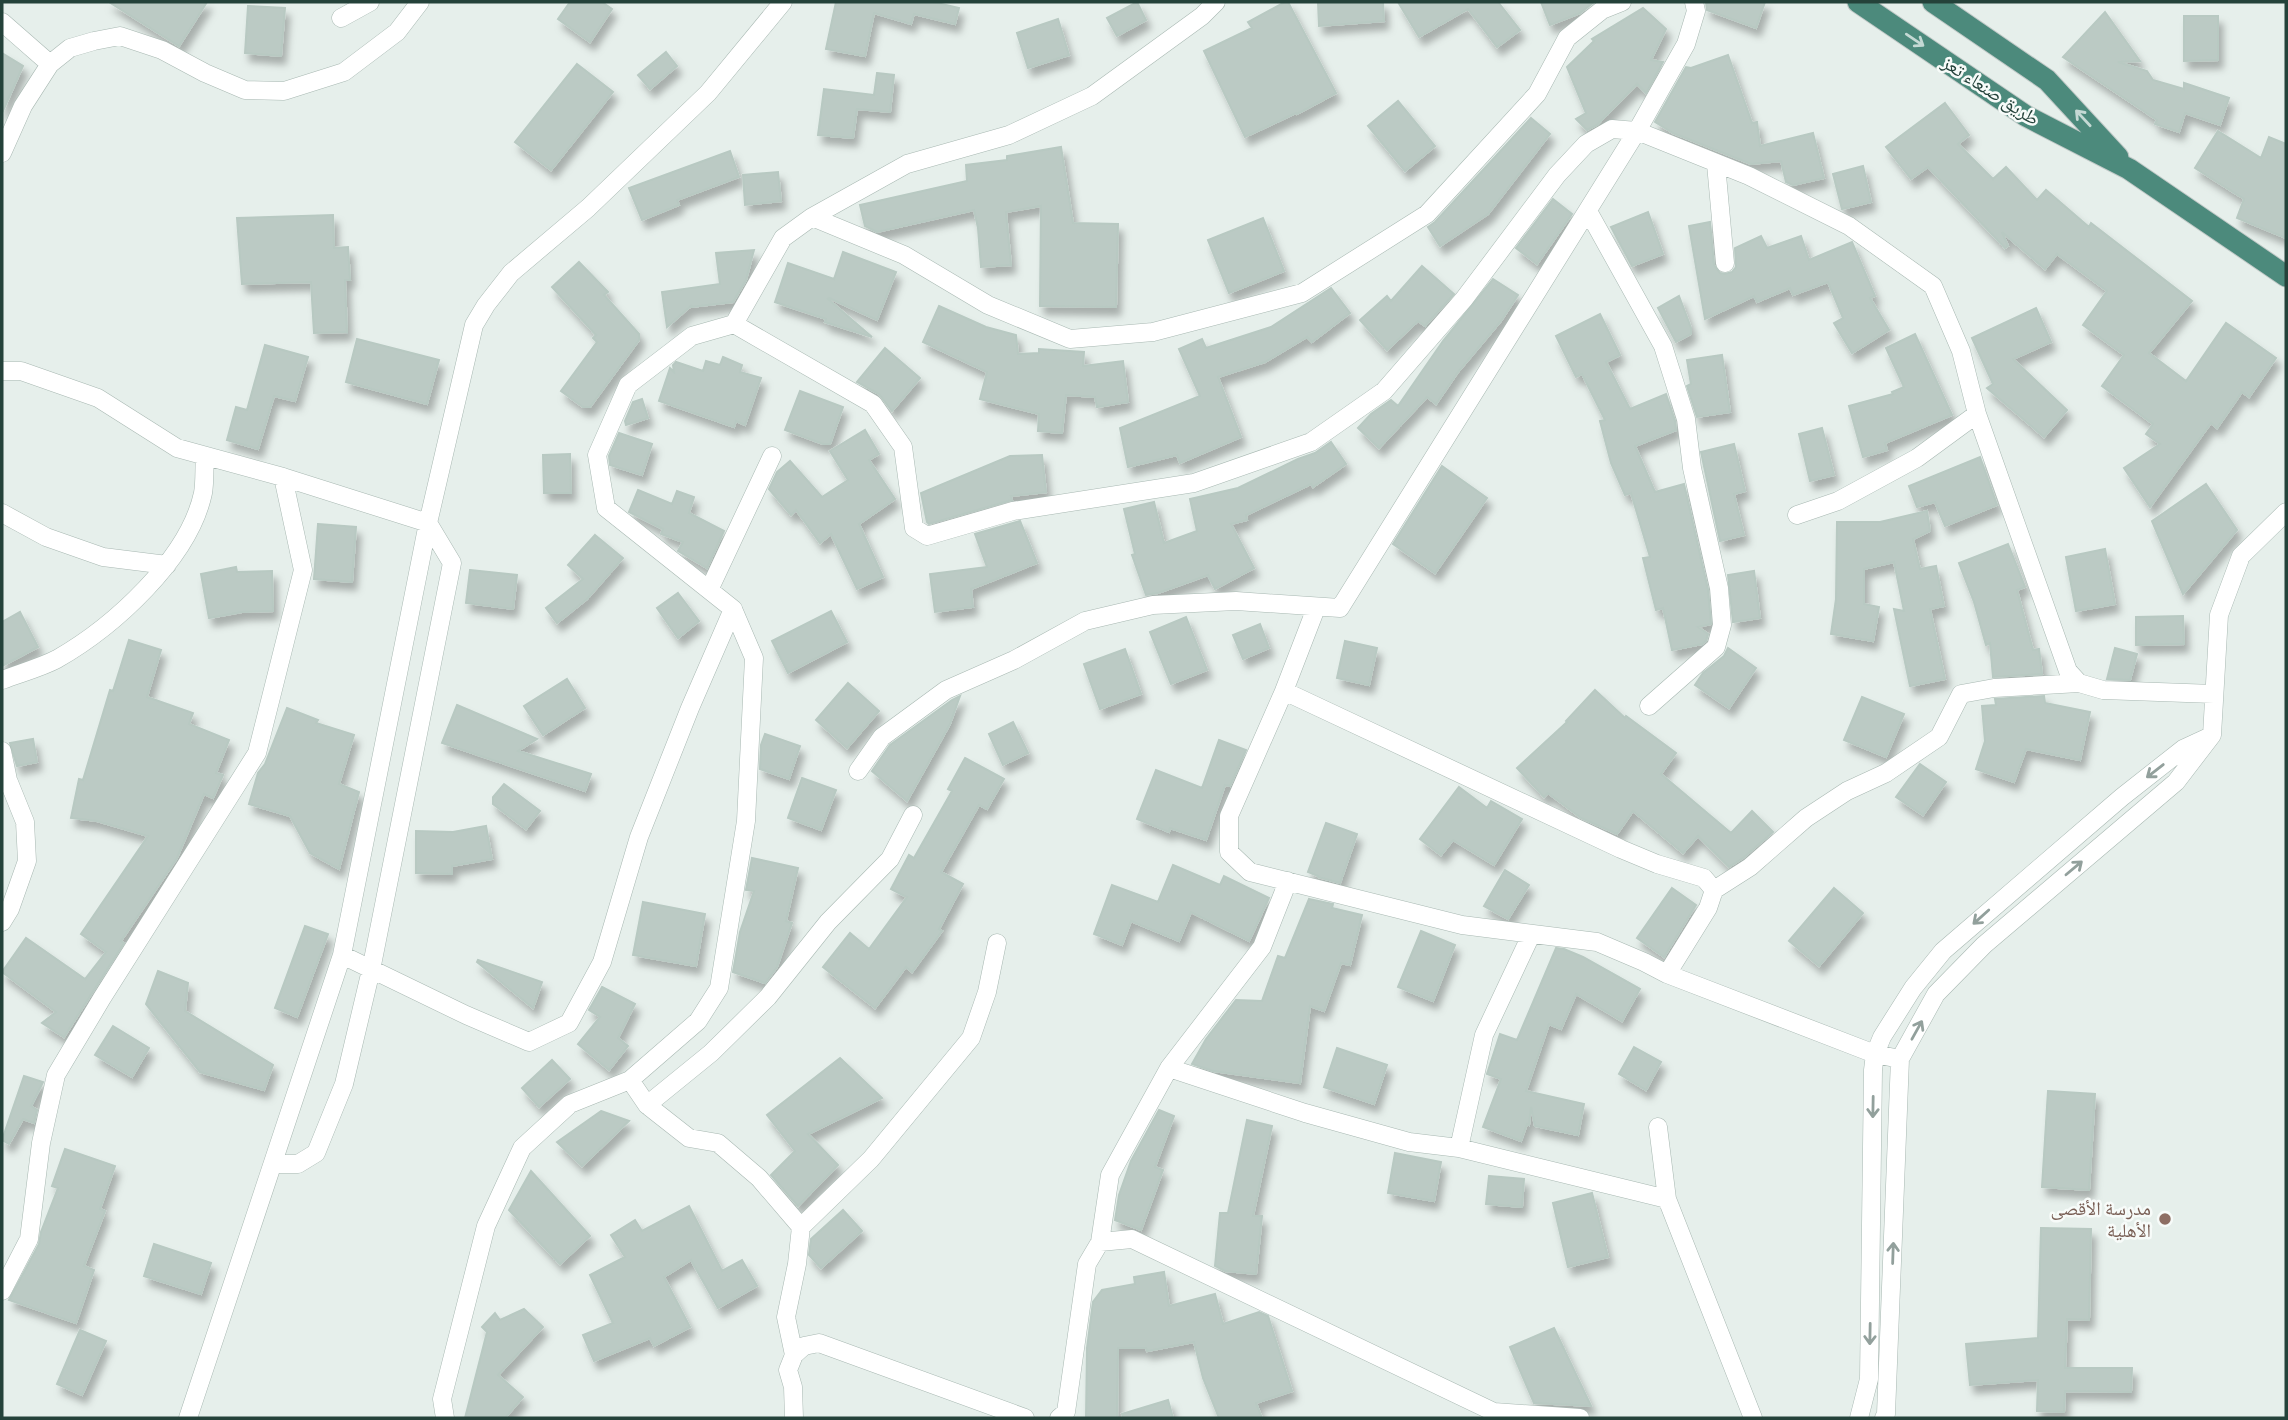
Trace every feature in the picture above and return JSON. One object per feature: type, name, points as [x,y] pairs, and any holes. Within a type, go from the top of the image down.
[{"type":"highway","name":"طريق صنعاء تعز","points":[[1858,2],[2026,116],[2129,169],[2286,276]]},
{"type":"highway","name":"طريق صنعاء تعز","points":[[1933,2],[2048,80],[2129,169]]},
{"type":"street","points":[[341,18],[370,2]]},
{"type":"street","points":[[2,153],[23,106],[50,64],[70,48],[120,36],[162,50],[245,90],[284,91],[344,72],[397,32],[420,2]]},
{"type":"street","points":[[188,1418],[342,955],[428,523],[474,325],[511,273],[588,208],[708,93],[783,2]]},
{"type":"street","points":[[445,1418],[442,1399],[486,1226],[522,1148],[570,1104],[630,1080],[698,1021],[719,988],[747,821],[754,658],[733,609],[710,588],[606,508],[597,455],[628,385],[692,336],[734,324],[783,239],[812,217],[907,164],[1009,135],[1092,96],[1202,16],[1216,2]]},
{"type":"street","points":[[812,217],[904,255],[988,305],[1070,338],[1153,332],[1267,303],[1302,293],[1427,214],[1537,94],[1567,38],[1602,10],[1622,2]]},
{"type":"street","points":[[858,771],[882,737],[946,690],[1014,660],[1085,621],[1153,605],[1237,601],[1340,608],[1637,131],[1686,44],[1696,11],[1694,2]]},
{"type":"street","points":[[2,22],[50,64]]},
{"type":"street","points":[[734,324],[873,404],[903,447],[914,528],[927,537],[1013,511],[1194,483],[1311,442],[1384,391],[1464,299],[1557,175],[1586,144],[1612,129],[1637,131],[1749,176],[1849,226],[1933,286],[1961,351],[1977,414],[2068,671],[2079,682]]},
{"type":"street","points":[[1716,164],[1725,263]]},
{"type":"street","points":[[1588,211],[1662,346],[1686,419],[1692,468],[1719,588],[1722,625],[1716,647],[1649,706]]},
{"type":"street","points":[[2,371],[22,371],[99,398],[177,448],[283,477],[428,523],[452,563],[371,970],[344,1083],[316,1153],[298,1164],[273,1164]]},
{"type":"street","points":[[1797,515],[1838,501],[1917,458],[1977,414]]},
{"type":"street","points":[[2,680],[56,660],[104,626],[138,597],[167,565],[187,536],[202,494],[205,456]]},
{"type":"street","points":[[710,588],[772,456]]},
{"type":"street","points":[[2,1291],[29,1239],[41,1143],[56,1075],[257,753],[303,570],[283,477]]},
{"type":"street","points":[[1884,1418],[1893,1265],[1900,1059],[1936,994],[1984,945],[2176,782],[2213,735],[2219,615],[2241,556],[2286,512]]},
{"type":"street","points":[[2,513],[46,537],[103,557],[167,565]]},
{"type":"street","points":[[1316,608],[1284,691],[1229,816],[1230,852],[1250,872],[1462,925],[1597,942],[1667,974],[1875,1054],[1900,1059]]},
{"type":"street","points":[[342,955],[529,1042],[569,1023],[602,962],[639,837],[733,609]]},
{"type":"street","points":[[1667,974],[1708,908],[1714,890],[1750,867],[1806,818],[1847,790],[1886,773],[1939,737],[1961,694],[1994,688],[2079,682],[2103,690],[2214,694]]},
{"type":"street","points":[[1284,691],[1621,849],[1657,864],[1704,878],[1714,890]]},
{"type":"street","points":[[1859,1418],[1868,1378],[1870,1350],[1875,1054],[1882,1037],[1913,988],[1943,951],[2122,797],[2183,749],[2213,735]]},
{"type":"street","points":[[2,751],[8,780],[25,821],[27,861],[10,909],[2,922]]},
{"type":"street","points":[[647,1105],[711,1053],[768,997],[828,922],[890,859],[914,816]]},
{"type":"street","points":[[1059,1418],[1066,1412],[1087,1264],[1100,1242],[1110,1175],[1169,1068],[1262,947],[1288,881]]},
{"type":"street","points":[[1459,1148],[1484,1035],[1531,935]]},
{"type":"street","points":[[794,1355],[786,1317],[797,1264],[801,1227],[871,1159],[971,1038],[987,992],[997,943]]},
{"type":"street","points":[[1169,1068],[1305,1113],[1409,1142],[1459,1148],[1667,1199]]},
{"type":"street","points":[[630,1080],[647,1105],[689,1138],[718,1143],[759,1178],[801,1227]]},
{"type":"street","points":[[1658,1127],[1667,1199],[1753,1418]]},
{"type":"street","points":[[1100,1242],[1132,1239],[1493,1415],[1580,1418]]},
{"type":"street","points":[[794,1418],[793,1387],[788,1370],[794,1355],[804,1346],[818,1343],[1026,1418]]},
{"type":"building","points":[[109,2],[207,2],[179,46]]},
{"type":"building","points":[[570,2],[602,2],[612,9],[590,42],[558,19]]},
{"type":"building","points":[[836,2],[933,2],[959,8],[955,24],[914,14],[911,24],[874,13],[865,56],[826,49]]},
{"type":"building","points":[[1137,2],[1146,20],[1117,36],[1107,18]]},
{"type":"building","points":[[1288,2],[1336,93],[1245,137],[1204,51],[1252,28],[1248,22]]},
{"type":"building","points":[[1318,2],[1383,2],[1384,21],[1319,26]]},
{"type":"building","points":[[1398,2],[1498,2],[1520,30],[1497,47],[1468,9],[1419,37]]},
{"type":"building","points":[[1541,2],[1594,2],[1580,13],[1550,25]]},
{"type":"building","points":[[1706,2],[1765,2],[1756,28],[1707,10]]},
{"type":"building","points":[[248,6],[285,8],[281,56],[245,53]]},
{"type":"building","points":[[1643,8],[1666,29],[1651,60],[1663,62],[1646,93],[1637,84],[1597,125],[1587,130],[1576,119],[1586,113],[1567,67],[1594,41],[1592,39]]},
{"type":"building","points":[[2105,12],[2140,61],[2118,62],[2147,71],[2153,80],[2184,89],[2184,83],[2229,98],[2220,125],[2185,113],[2179,132],[2155,124],[2157,120],[2063,57]]},
{"type":"building","points":[[2184,16],[2218,16],[2218,60],[2184,61]]},
{"type":"building","points":[[1058,19],[1069,55],[1028,68],[1017,33]]},
{"type":"building","points":[[666,52],[677,66],[650,89],[638,75]]},
{"type":"building","points":[[2,53],[23,66],[2,113]]},
{"type":"building","points":[[1728,55],[1752,123],[1757,122],[1760,146],[1813,133],[1824,178],[1793,185],[1786,182],[1781,161],[1751,164],[1673,133],[1655,122],[1686,67],[1691,68]]},
{"type":"building","points":[[577,64],[613,92],[551,170],[515,142]]},
{"type":"building","points":[[877,73],[894,75],[890,112],[857,109],[853,138],[818,135],[824,89],[874,95]]},
{"type":"building","points":[[1398,101],[1435,146],[1405,171],[1368,126]]},
{"type":"building","points":[[1945,103],[1969,135],[1958,144],[1993,179],[2006,167],[2037,200],[2046,190],[2089,227],[2091,223],[2192,301],[2149,353],[2186,381],[2226,323],[2276,358],[2249,397],[2242,392],[2217,428],[2211,423],[2150,507],[2124,468],[2160,444],[2146,434],[2153,424],[2102,386],[2124,355],[2083,325],[2107,291],[2057,254],[2045,269],[2002,232],[2008,246],[2005,248],[1928,167],[1911,179],[1886,147]]},
{"type":"building","points":[[1531,118],[1550,134],[1488,214],[1440,246],[1428,227]]},
{"type":"building","points":[[2218,131],[2261,158],[2269,137],[2286,144],[2286,238],[2237,218],[2244,199],[2195,168]]},
{"type":"building","points":[[1061,147],[1073,223],[1118,224],[1116,307],[1040,306],[1041,206],[1006,212],[1011,265],[981,267],[974,210],[877,232],[865,226],[860,205],[967,181],[966,165],[1007,160],[1007,156]]},
{"type":"building","points":[[730,151],[739,177],[677,200],[679,205],[642,220],[629,188]]},
{"type":"building","points":[[1863,166],[1871,202],[1842,209],[1833,174]]},
{"type":"building","points":[[778,172],[781,201],[745,205],[743,175]]},
{"type":"building","points":[[1553,199],[1572,214],[1537,264],[1516,248]]},
{"type":"building","points":[[1648,212],[1663,254],[1632,266],[1611,227]]},
{"type":"building","points":[[333,215],[334,248],[348,247],[350,280],[345,280],[347,332],[314,333],[311,282],[242,284],[237,218]]},
{"type":"building","points":[[1263,218],[1284,271],[1229,293],[1208,240]]},
{"type":"building","points":[[1710,222],[1714,265],[1720,273],[1725,274],[1736,267],[1735,248],[1761,236],[1767,248],[1801,236],[1809,260],[1852,242],[1875,296],[1870,298],[1889,330],[1852,353],[1834,323],[1843,318],[1828,282],[1793,295],[1790,288],[1757,302],[1754,296],[1705,319],[1689,226]]},
{"type":"building","points":[[754,250],[746,280],[733,302],[691,307],[692,305],[667,327],[662,292],[720,284],[716,253]]},
{"type":"building","points":[[843,252],[896,272],[877,320],[828,299],[872,337],[775,302],[788,263],[834,279]]},
{"type":"building","points":[[579,262],[608,292],[604,295],[639,334],[639,340],[590,407],[583,407],[561,391],[597,342],[593,338],[596,335],[552,287]]},
{"type":"building","points":[[1422,266],[1454,294],[1425,326],[1418,321],[1387,350],[1360,320],[1387,296],[1391,301]]},
{"type":"building","points":[[1493,279],[1518,295],[1501,321],[1458,372],[1436,404],[1427,397],[1379,448],[1358,428],[1371,414],[1391,400],[1398,406],[1443,341]]},
{"type":"building","points":[[1331,288],[1350,313],[1312,342],[1307,337],[1265,362],[1218,377],[1241,437],[1180,463],[1177,455],[1128,467],[1120,428],[1200,396],[1179,349],[1202,339],[1206,348],[1271,327]]},
{"type":"building","points":[[1679,296],[1691,334],[1676,342],[1658,308]]},
{"type":"building","points":[[939,306],[986,327],[1016,335],[1018,354],[1039,353],[1039,349],[1084,352],[1083,366],[1123,361],[1128,402],[1097,407],[1095,397],[1066,395],[1062,433],[1038,431],[1039,414],[980,399],[987,372],[923,342]]},
{"type":"building","points":[[2036,308],[2051,342],[2013,359],[2067,410],[2044,437],[1987,388],[1993,384],[1972,338]]},
{"type":"building","points":[[1600,314],[1620,355],[1606,362],[1630,409],[1666,394],[1675,421],[1676,430],[1635,446],[1655,492],[1684,484],[1708,590],[1711,624],[1698,627],[1708,634],[1702,644],[1672,650],[1663,608],[1656,610],[1643,558],[1650,557],[1631,493],[1625,495],[1611,463],[1600,421],[1605,420],[1582,374],[1576,377],[1556,336]]},
{"type":"building","points":[[1915,334],[1952,415],[1885,443],[1887,450],[1863,457],[1849,406],[1893,394],[1892,392],[1904,387],[1886,348]]},
{"type":"building","points":[[357,339],[439,360],[427,404],[346,382]]},
{"type":"building","points":[[265,345],[308,357],[295,401],[274,396],[258,449],[227,440],[236,407],[247,410]]},
{"type":"building","points":[[885,348],[920,378],[892,411],[879,394],[857,382]]},
{"type":"building","points":[[1722,355],[1730,412],[1697,417],[1687,386],[1691,384],[1687,360]]},
{"type":"building","points":[[723,357],[742,365],[740,372],[761,378],[745,425],[736,421],[734,427],[659,401],[670,368],[674,372],[673,365],[676,362],[703,371],[706,361],[720,365]]},
{"type":"building","points":[[800,391],[843,407],[830,444],[785,430]]},
{"type":"building","points":[[642,399],[648,418],[626,425],[625,421],[633,402]]},
{"type":"building","points":[[1822,428],[1834,475],[1810,481],[1799,434]]},
{"type":"building","points":[[865,430],[879,454],[869,460],[895,499],[859,524],[883,577],[857,589],[831,534],[820,543],[796,510],[791,515],[769,489],[777,472],[790,461],[822,497],[848,480],[830,451]]},
{"type":"building","points":[[619,433],[652,444],[642,475],[610,465],[609,456]]},
{"type":"building","points":[[1331,442],[1346,464],[1313,487],[1311,484],[1246,515],[1247,520],[1231,524],[1254,568],[1215,589],[1208,575],[1146,595],[1132,555],[1135,554],[1124,509],[1154,502],[1164,543],[1197,531],[1190,499],[1238,488],[1315,453]]},
{"type":"building","points":[[1734,444],[1745,491],[1734,494],[1744,535],[1720,541],[1701,452]]},
{"type":"building","points":[[570,454],[571,493],[544,493],[543,455]]},
{"type":"building","points":[[1042,455],[1046,492],[1011,496],[1012,500],[929,524],[927,522],[921,493],[1010,456]]},
{"type":"building","points":[[1980,457],[1997,505],[1945,526],[1935,502],[1917,507],[1909,486]]},
{"type":"building","points":[[1442,466],[1487,498],[1435,573],[1393,544]]},
{"type":"building","points":[[2206,484],[2237,530],[2183,594],[2152,521]]},
{"type":"building","points":[[638,490],[672,504],[677,491],[694,497],[689,513],[724,531],[707,568],[678,551],[683,542],[661,534],[663,529],[629,512]]},
{"type":"building","points":[[1927,511],[1930,531],[1913,539],[1920,569],[1936,566],[1944,606],[1930,609],[1945,679],[1910,686],[1894,609],[1904,611],[1894,562],[1864,569],[1864,604],[1879,607],[1873,641],[1831,634],[1836,599],[1837,522],[1880,522]]},
{"type":"building","points":[[1020,521],[1037,563],[971,589],[973,607],[935,612],[930,574],[987,567],[975,534]]},
{"type":"building","points":[[318,524],[356,527],[352,582],[314,579]]},
{"type":"building","points":[[595,535],[623,558],[587,599],[557,623],[546,608],[583,579],[568,565]]},
{"type":"building","points":[[2008,544],[2025,587],[2017,590],[2033,650],[2039,649],[2042,674],[1993,677],[1990,643],[1986,645],[1959,563]]},
{"type":"building","points":[[2105,549],[2115,604],[2076,611],[2066,557]]},
{"type":"building","points":[[236,567],[237,572],[272,571],[273,611],[242,612],[209,618],[201,574]]},
{"type":"building","points":[[470,570],[517,575],[513,609],[466,603]]},
{"type":"building","points":[[1754,571],[1760,618],[1733,622],[1728,575]]},
{"type":"building","points":[[678,593],[699,621],[678,638],[657,608]]},
{"type":"building","points":[[831,611],[847,642],[788,673],[772,641]]},
{"type":"building","points":[[20,612],[38,647],[2,666],[2,622]]},
{"type":"building","points":[[2183,616],[2184,644],[2136,645],[2136,617]]},
{"type":"building","points":[[1186,617],[1207,670],[1171,684],[1150,632]]},
{"type":"building","points":[[1260,624],[1269,648],[1243,659],[1233,635]]},
{"type":"building","points":[[129,640],[161,650],[147,697],[193,713],[189,724],[229,740],[216,773],[223,775],[213,798],[204,794],[177,858],[121,941],[124,943],[64,1037],[42,1023],[56,1012],[2,972],[26,938],[85,979],[106,952],[81,934],[148,836],[97,821],[71,818],[79,779],[83,780],[110,690],[113,691]]},
{"type":"building","points":[[1345,641],[1377,648],[1369,685],[1337,678]]},
{"type":"building","points":[[1728,648],[1756,668],[1729,708],[1695,685],[1703,673],[1724,656]]},
{"type":"building","points":[[2115,648],[2137,654],[2130,680],[2107,679]]},
{"type":"building","points":[[1125,649],[1141,694],[1100,709],[1084,664]]},
{"type":"building","points":[[567,679],[585,708],[543,735],[524,706]]},
{"type":"building","points":[[848,683],[879,711],[847,748],[816,720]]},
{"type":"building","points":[[1595,690],[1625,718],[1626,716],[1676,753],[1661,774],[1731,833],[1752,811],[1773,832],[1729,867],[1698,836],[1683,853],[1633,811],[1617,834],[1581,818],[1548,793],[1544,797],[1517,768],[1567,722]]},
{"type":"building","points":[[960,696],[950,724],[907,801],[872,771],[890,745]]},
{"type":"building","points":[[2044,696],[2045,703],[2090,712],[2080,760],[2026,749],[2014,782],[1976,769],[1985,741],[1982,706],[1996,705],[1995,699]]},
{"type":"building","points":[[1862,697],[1904,714],[1886,757],[1844,740]]},
{"type":"building","points":[[457,705],[537,739],[518,751],[591,774],[585,791],[442,743]]},
{"type":"building","points":[[287,708],[318,720],[316,723],[354,735],[339,784],[359,792],[339,869],[310,853],[290,816],[249,804],[258,773],[265,764]]},
{"type":"building","points":[[1013,722],[1028,753],[1003,765],[989,734]]},
{"type":"building","points":[[765,734],[800,746],[789,779],[760,769],[761,745]]},
{"type":"building","points":[[33,739],[37,762],[17,766],[10,743]]},
{"type":"building","points":[[1219,740],[1246,750],[1230,786],[1225,785],[1206,840],[1170,828],[1169,832],[1137,819],[1156,770],[1202,788]]},
{"type":"building","points":[[965,758],[1004,779],[987,809],[979,805],[941,872],[963,884],[939,929],[942,931],[912,972],[906,967],[875,1008],[823,967],[850,933],[869,949],[907,897],[891,889],[909,855],[914,858],[952,791],[948,789]]},
{"type":"building","points":[[1920,764],[1946,782],[1923,815],[1896,797]]},
{"type":"building","points":[[802,778],[836,790],[821,830],[788,818]]},
{"type":"building","points":[[504,784],[540,811],[526,829],[493,804],[493,797]]},
{"type":"building","points":[[1459,787],[1487,808],[1491,801],[1522,819],[1494,865],[1453,840],[1441,855],[1420,839]]},
{"type":"building","points":[[1326,823],[1357,834],[1340,883],[1308,872]]},
{"type":"building","points":[[486,826],[492,859],[452,866],[452,874],[416,873],[416,831],[453,832]]},
{"type":"building","points":[[752,858],[798,868],[786,921],[792,923],[777,967],[765,983],[733,972],[740,932],[754,891],[746,890]]},
{"type":"building","points":[[1173,865],[1220,885],[1224,876],[1269,898],[1249,941],[1191,912],[1179,941],[1131,921],[1122,945],[1094,934],[1112,885],[1158,902]]},
{"type":"building","points":[[1505,870],[1529,885],[1508,919],[1484,906]]},
{"type":"building","points":[[1672,888],[1696,905],[1664,957],[1637,938]]},
{"type":"building","points":[[1834,888],[1863,913],[1819,966],[1789,941]]},
{"type":"building","points":[[1309,899],[1333,904],[1332,908],[1362,915],[1350,965],[1341,963],[1324,1011],[1310,1006],[1300,1083],[1213,1071],[1192,1064],[1206,1039],[1236,1000],[1262,1001],[1278,956],[1285,958]]},
{"type":"building","points":[[643,902],[705,914],[696,966],[633,955]]},
{"type":"building","points":[[305,926],[328,934],[297,1017],[275,1008]]},
{"type":"building","points":[[1421,931],[1455,945],[1433,1001],[1398,987]]},
{"type":"building","points":[[1556,948],[1583,957],[1640,989],[1622,1021],[1576,994],[1561,1029],[1549,1024],[1526,1091],[1584,1104],[1578,1135],[1535,1126],[1531,1107],[1529,1125],[1527,1124],[1521,1141],[1483,1127],[1501,1079],[1487,1074],[1500,1034],[1517,1040]]},
{"type":"building","points":[[478,960],[542,982],[533,1008],[477,962]]},
{"type":"building","points":[[158,971],[188,983],[185,1011],[273,1065],[264,1090],[200,1072],[146,1004]]},
{"type":"building","points":[[602,987],[635,1004],[618,1038],[628,1046],[609,1070],[578,1044],[600,1017],[589,1010]]},
{"type":"building","points":[[113,1026],[149,1048],[132,1077],[95,1055]]},
{"type":"building","points":[[1634,1047],[1661,1062],[1646,1090],[1619,1074]]},
{"type":"building","points":[[1337,1048],[1387,1065],[1374,1104],[1324,1087]]},
{"type":"building","points":[[840,1058],[882,1098],[808,1134],[838,1165],[798,1206],[771,1175],[795,1151],[767,1115]]},
{"type":"building","points":[[552,1060],[570,1079],[539,1107],[522,1088]]},
{"type":"building","points":[[24,1076],[43,1082],[31,1106],[37,1110],[34,1123],[23,1119],[9,1144],[2,1140]]},
{"type":"building","points":[[2048,1091],[2095,1094],[2089,1190],[2042,1187]]},
{"type":"building","points":[[1159,1110],[1174,1116],[1155,1167],[1163,1170],[1141,1230],[1115,1220],[1119,1195],[1131,1161]]},
{"type":"building","points":[[601,1111],[629,1121],[582,1166],[557,1142]]},
{"type":"building","points":[[1247,1120],[1272,1126],[1253,1216],[1262,1216],[1256,1274],[1225,1271],[1215,1266],[1220,1213],[1228,1213]]},
{"type":"building","points":[[65,1149],[115,1166],[100,1209],[105,1211],[84,1266],[94,1270],[76,1323],[9,1300],[39,1244],[58,1188],[52,1186]]},
{"type":"building","points":[[1395,1153],[1441,1162],[1434,1201],[1388,1193]]},
{"type":"building","points":[[531,1171],[590,1236],[560,1264],[509,1210]]},
{"type":"building","points":[[1489,1176],[1524,1179],[1522,1207],[1486,1204]]},
{"type":"building","points":[[1592,1193],[1608,1257],[1568,1267],[1553,1203]]},
{"type":"building","points":[[689,1206],[722,1271],[742,1260],[757,1286],[718,1308],[691,1260],[664,1277],[690,1327],[654,1346],[650,1338],[594,1361],[583,1335],[613,1323],[590,1275],[625,1257],[611,1235],[635,1220],[642,1231]]},
{"type":"building","points":[[843,1210],[862,1231],[821,1268],[809,1255],[811,1239]]},
{"type":"building","points":[[2041,1228],[2091,1229],[2089,1320],[2067,1319],[2065,1368],[2132,1368],[2131,1392],[2065,1391],[2064,1412],[2037,1411],[2038,1380],[1970,1385],[1966,1344],[2038,1338]]},
{"type":"building","points":[[154,1244],[211,1263],[201,1294],[144,1276]]},
{"type":"building","points":[[1164,1272],[1169,1306],[1215,1294],[1223,1324],[1259,1312],[1268,1316],[1292,1391],[1256,1403],[1262,1418],[1219,1418],[1203,1378],[1194,1342],[1147,1351],[1146,1348],[1118,1348],[1117,1418],[1086,1418],[1087,1348],[1093,1302],[1102,1290],[1135,1284],[1134,1277]]},
{"type":"building","points":[[524,1309],[543,1327],[498,1375],[523,1397],[505,1418],[465,1418],[487,1332],[482,1327],[495,1313],[500,1320]]},
{"type":"building","points":[[1554,1328],[1591,1406],[1534,1403],[1510,1347]]},
{"type":"building","points":[[80,1330],[106,1341],[82,1395],[57,1384]]},
{"type":"building","points":[[1168,1400],[1173,1418],[1123,1418],[1122,1414]]},
{"type":"place","name":"مدرسة الأقصى الأهلية","points":[[2165,1219]]}]
